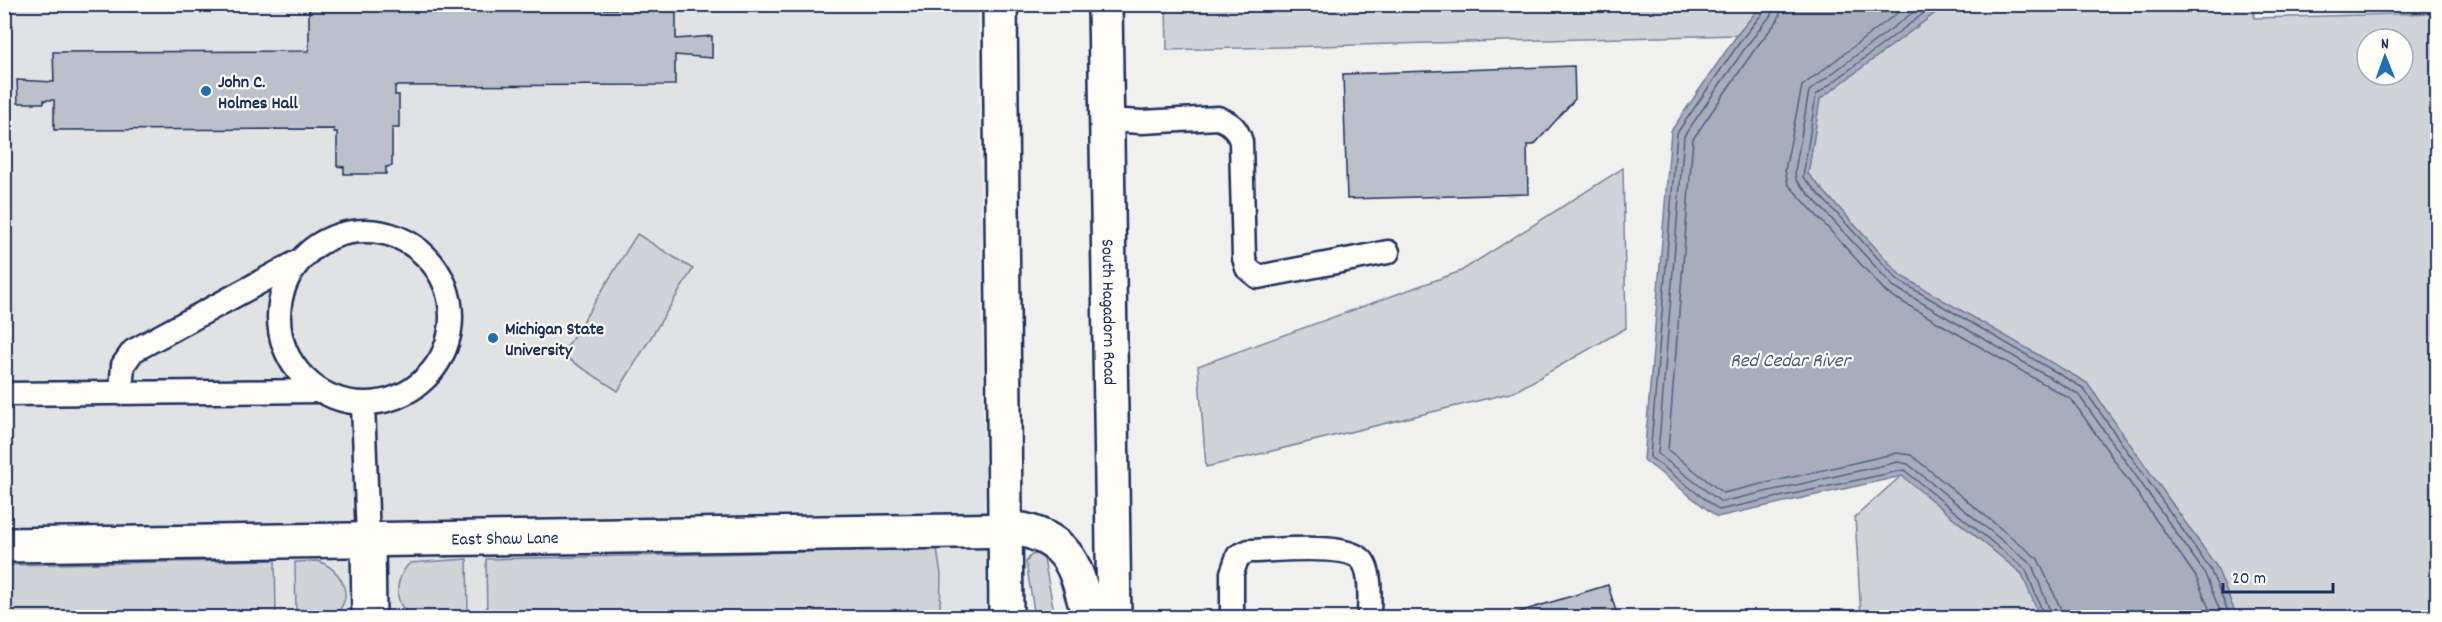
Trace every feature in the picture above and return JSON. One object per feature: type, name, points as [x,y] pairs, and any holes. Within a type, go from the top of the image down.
[{"type":"street","points":[[1000,4],[1006,618]]},
{"type":"street","name":"South Hagadorn Road","points":[[1105,4],[1114,618]]},
{"type":"street","name":"East Shaw Lane","points":[[4,545],[1023,530],[1040,534],[1065,552],[1073,564],[1089,618]]},
{"type":"street","points":[[368,539],[369,618]]},
{"type":"lane","points":[[1106,120],[1143,122],[1218,118],[1229,122],[1238,131],[1241,142],[1244,258],[1247,268],[1258,277],[1388,252]]},
{"type":"lane","points":[[121,392],[123,365],[133,351],[299,261],[324,240],[340,234],[376,231],[397,236],[415,246],[431,260],[442,277],[449,296],[452,317],[450,337],[443,356],[431,374],[408,392],[382,402],[363,404],[340,400],[319,391],[303,377],[290,360],[282,341],[278,320],[280,298],[287,279],[299,261]]},
{"type":"lane","points":[[4,394],[319,391]]},
{"type":"lane","points":[[363,404],[368,539]]},
{"type":"lane","points":[[1232,618],[1232,573],[1238,556],[1249,551],[1344,549],[1363,560],[1368,571],[1369,618]]},
{"type":"shaded area","points":[[2253,4],[2254,18],[2437,13],[2437,617],[2237,617],[2216,566],[2087,383],[1901,276],[1808,174],[1820,99],[1946,5]]},
{"type":"shaded area","name":"Michigan State University","points":[[4,5],[978,5],[986,617],[5,617]]},
{"type":"shaded area","points":[[1166,5],[1762,5],[1737,35],[1167,50]]},
{"type":"shaded area","points":[[1623,168],[1626,328],[1514,392],[1206,467],[1198,366],[1461,271]]},
{"type":"shaded area","points":[[637,234],[693,269],[618,391],[562,355]]},
{"type":"shaded area","points":[[1902,475],[2022,574],[2040,617],[1861,617],[1855,517]]},
{"type":"shaded area","points":[[937,549],[941,575],[940,611],[487,617],[486,559]]},
{"type":"shaded area","points":[[1040,553],[1044,559],[1055,617],[1035,617],[1026,562],[1031,555]]},
{"type":"shaded area","points":[[467,559],[468,617],[421,618],[404,610],[398,595],[398,586],[404,570],[410,563]]},
{"type":"shaded area","points":[[275,560],[276,617],[5,617],[5,565]]},
{"type":"shaded area","points":[[317,561],[326,565],[340,578],[344,586],[343,603],[339,611],[330,617],[296,617],[295,562]]},
{"type":"water","name":"Red Cedar River","points":[[1762,5],[1946,5],[1820,99],[1808,174],[1901,276],[2087,383],[2216,566],[2237,617],[2040,617],[2022,574],[1902,476],[1717,517],[1644,460],[1671,131],[1737,35]]},
{"type":"building","name":"John C. Holmes Hall","points":[[349,4],[394,4],[394,9],[676,9],[676,39],[712,36],[712,58],[675,55],[675,85],[395,86],[395,95],[399,95],[399,128],[392,128],[392,166],[386,167],[386,174],[344,174],[344,167],[337,166],[337,132],[334,132],[334,129],[54,130],[54,100],[44,100],[44,103],[18,103],[17,80],[54,82],[53,52],[309,51],[309,9],[349,9]]},
{"type":"building","points":[[1574,66],[1575,99],[1534,145],[1527,145],[1528,194],[1347,199],[1343,74]]},
{"type":"building","points":[[1608,585],[1618,618],[1501,618],[1532,608]]},
{"type":"place","name":"John C. Holmes Hall","points":[[206,91]]},
{"type":"place","name":"Michigan State University","points":[[493,338]]}]
